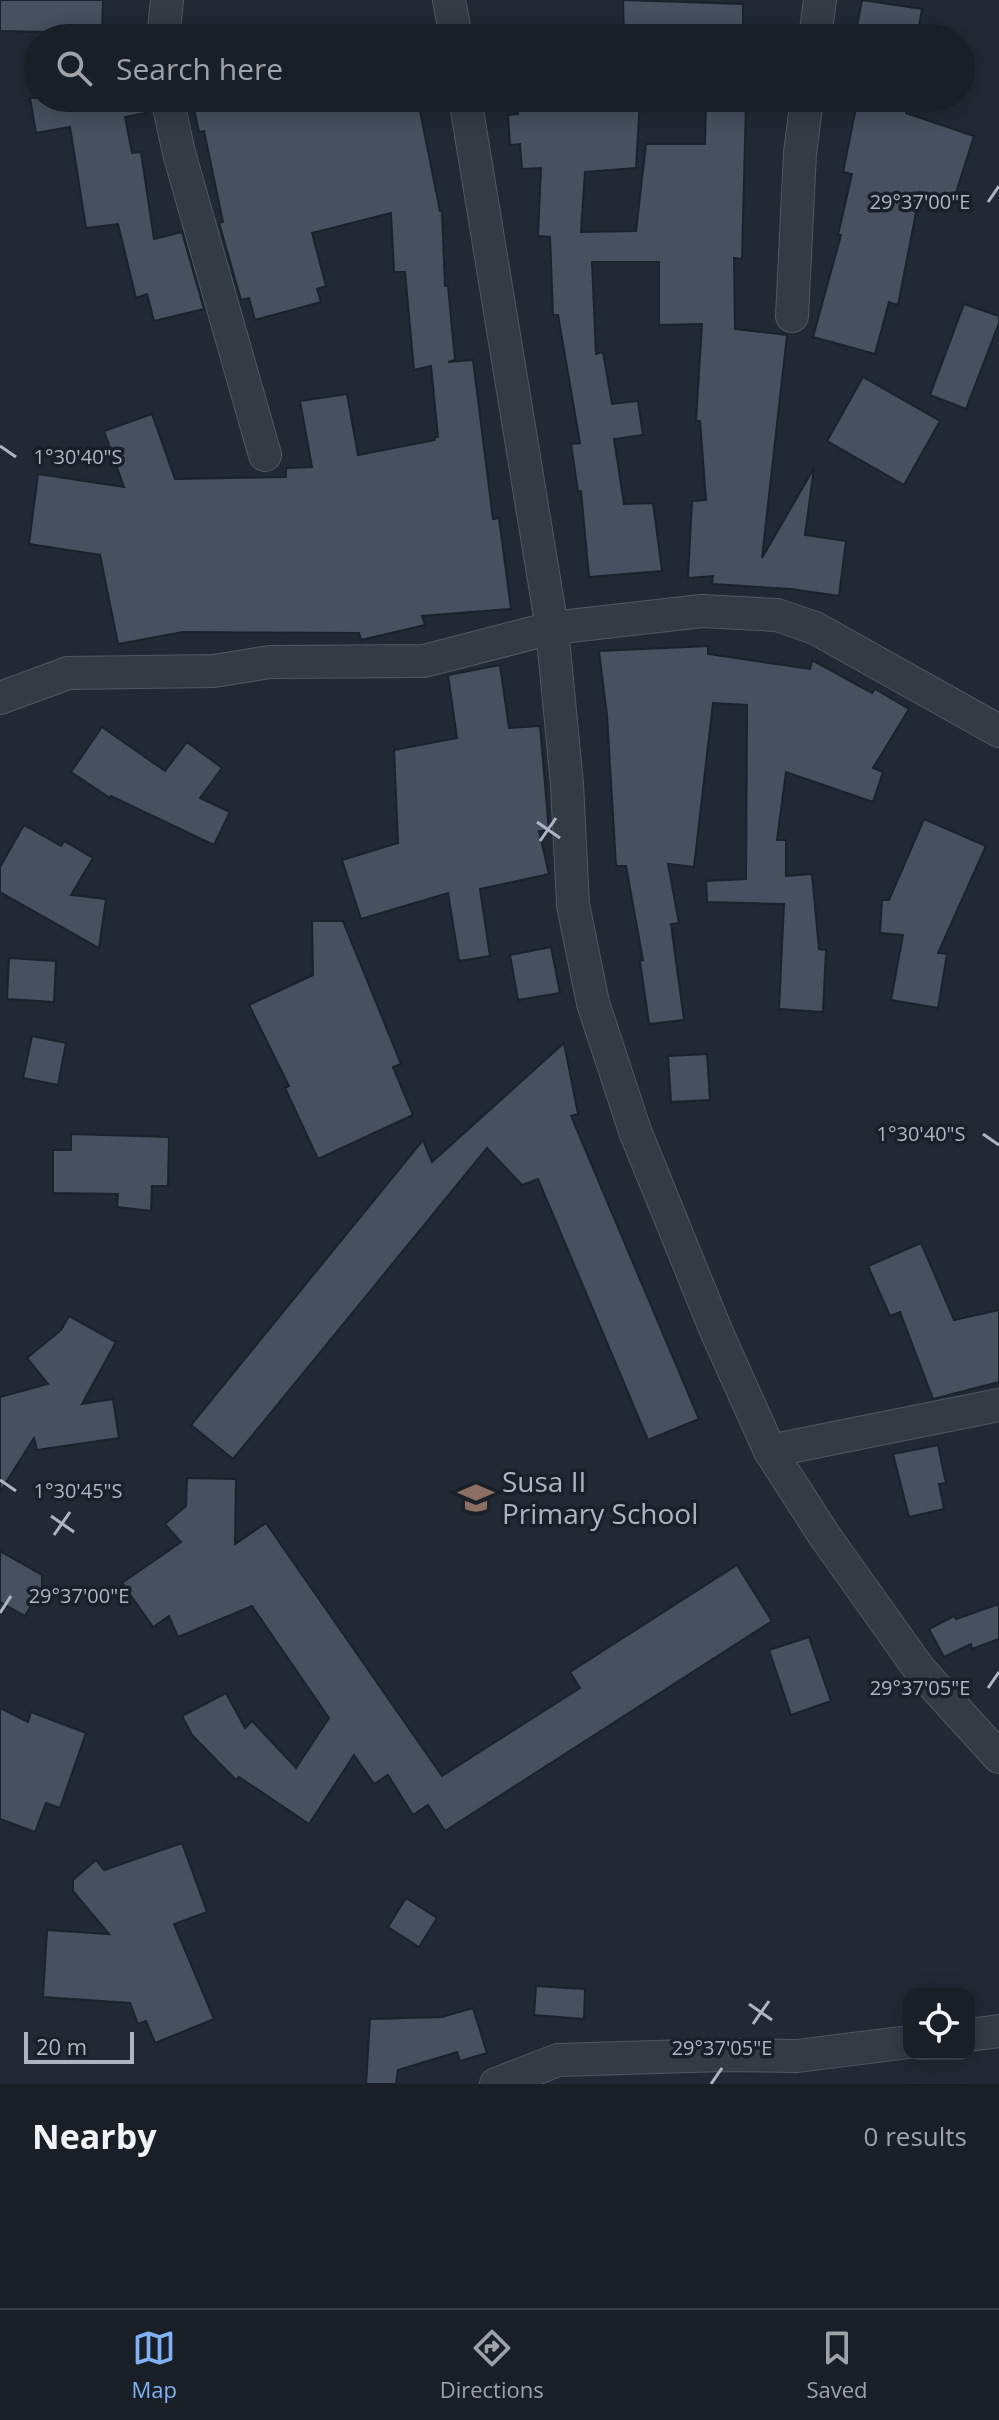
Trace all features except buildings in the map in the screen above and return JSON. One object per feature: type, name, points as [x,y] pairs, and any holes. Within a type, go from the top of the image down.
[{"type":"street","points":[[164,24],[167,0]]},
{"type":"street","points":[[449,0],[453,24]]},
{"type":"street","points":[[817,24],[820,0]]},
{"type":"street","points":[[170,112],[265,455]]},
{"type":"street","points":[[467,112],[552,628],[567,784],[573,905],[593,1003],[635,1131],[717,1333],[770,1451],[824,1535],[920,1670],[999,1757]]},
{"type":"street","points":[[792,316],[800,153],[805,112]]},
{"type":"street","points":[[0,698],[68,673],[214,671],[270,662],[424,661],[552,628],[702,611],[777,615],[815,628],[999,731]]},
{"type":"street","points":[[770,1451],[999,1405]]},
{"type":"street","points":[[975,2034],[999,2031]]},
{"type":"street","points":[[496,2084],[558,2060],[797,2056],[903,2043]]},
{"type":"place","name":"Susa II Primary School","points":[[476,1498]]}]
